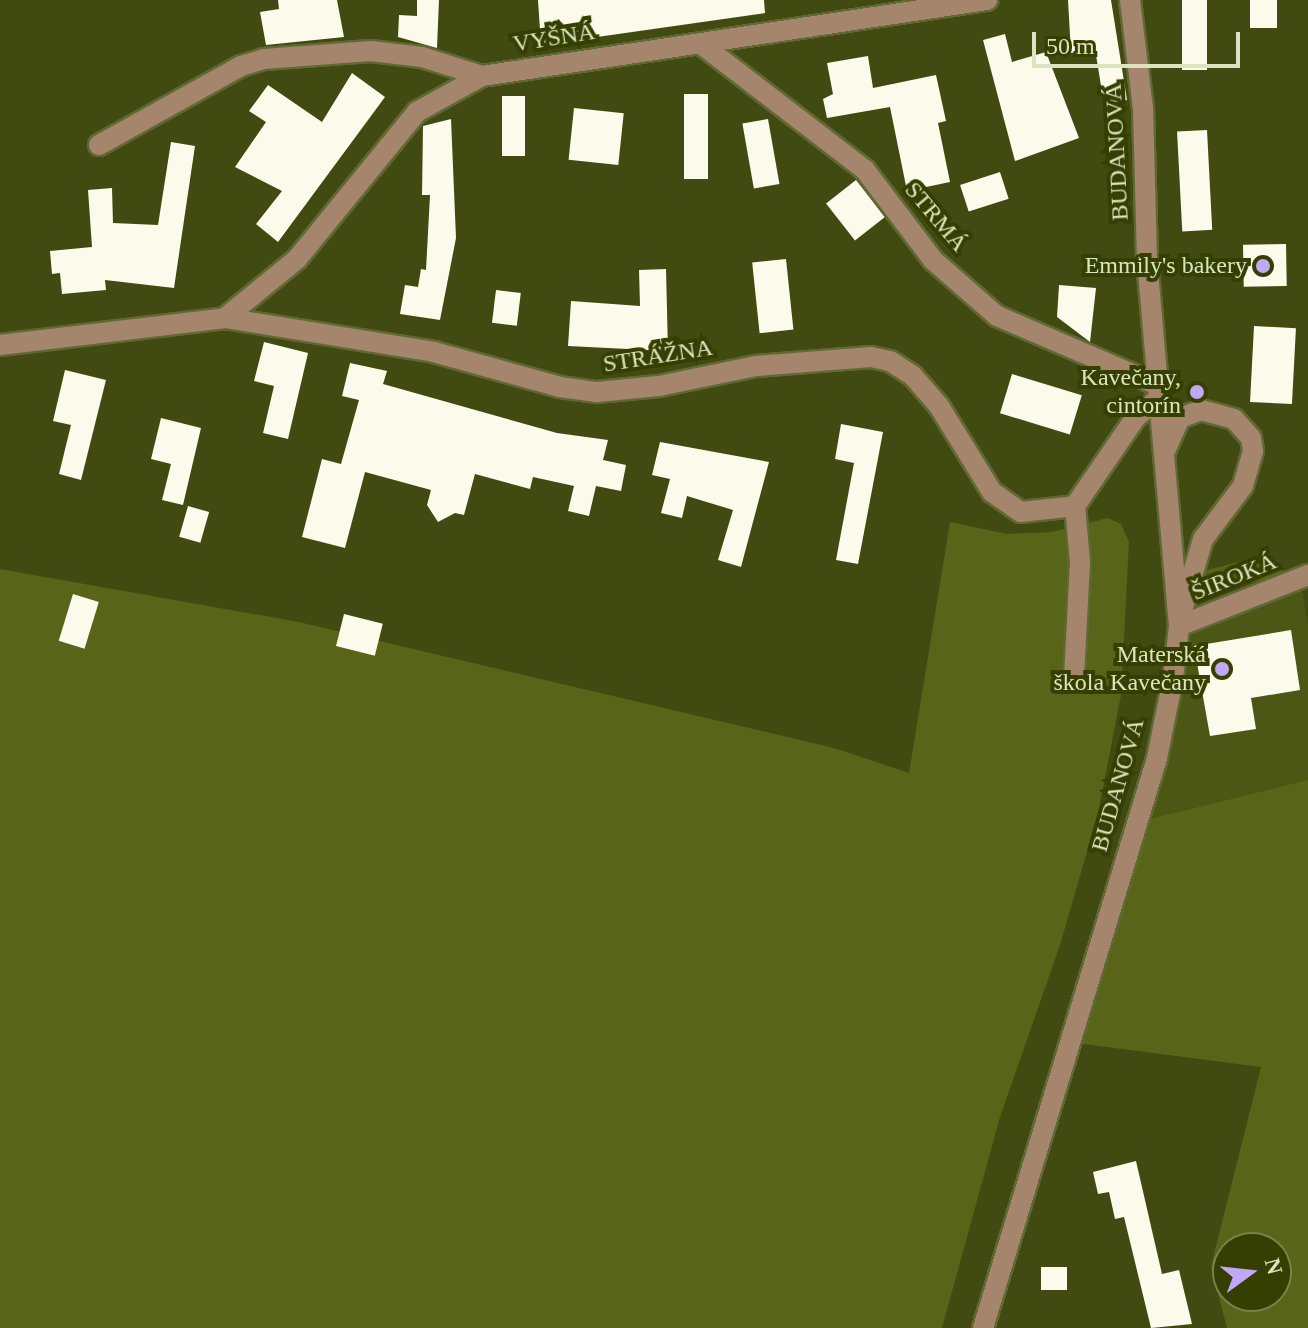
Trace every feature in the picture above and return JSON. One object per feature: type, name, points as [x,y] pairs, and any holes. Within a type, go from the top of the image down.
[{"type":"street","name":"VYŠNÁ","points":[[225,318],[297,259],[407,122],[482,76],[987,0]]},
{"type":"street","name":"BUDANOVÁ","points":[[983,1328],[1157,758],[1179,626],[1156,392],[1143,109],[1130,0]]},
{"type":"street","name":"STRMÁ","points":[[701,44],[865,170],[933,260],[997,316],[1156,392]]},
{"type":"street","points":[[99,145],[241,66],[264,59],[371,51],[422,57],[482,76]]},
{"type":"street","name":"STRÁŽNA","points":[[0,345],[225,318],[434,352],[560,387],[597,392],[659,386],[756,366],[849,357],[890,361],[913,376],[939,406],[974,466],[1005,505],[1021,512],[1047,513],[1075,506]]},
{"type":"street","points":[[1074,677],[1080,562],[1075,506],[1156,392]]},
{"type":"street","points":[[1164,454],[1180,418],[1201,410],[1234,419],[1251,438],[1253,451],[1243,486],[1203,539],[1179,626]]},
{"type":"street","name":"ŠIROKÁ","points":[[1179,626],[1308,575]]},
{"type":"shaded area","points":[[1108,518],[1121,524],[1129,542],[1121,695],[1098,814],[1060,945],[1000,1117],[942,1328],[0,1328],[0,569],[299,622],[834,748],[909,773],[950,522],[1007,534],[1051,532]]},
{"type":"shaded area","points":[[1266,555],[1286,574],[1241,585],[1212,584],[1204,577],[1207,570]]},
{"type":"shaded area","points":[[1300,578],[1308,624],[1308,780],[1137,822],[1179,626]]},
{"type":"shaded area","points":[[1308,780],[1308,1328],[1227,1328],[1223,1312],[1292,1312],[1292,1232],[1220,1232],[1261,1067],[1068,1042],[1137,822]]},
{"type":"building","points":[[278,0],[337,0],[344,37],[266,45],[260,12],[279,9]]},
{"type":"building","points":[[417,0],[439,0],[437,48],[398,37],[399,15],[417,16]]},
{"type":"building","points":[[538,0],[764,0],[765,13],[541,45]]},
{"type":"building","points":[[1068,0],[1111,0],[1127,100],[1104,104],[1095,49],[1071,53]]},
{"type":"building","points":[[1182,0],[1207,0],[1207,70],[1182,70]]},
{"type":"building","points":[[1250,0],[1277,0],[1277,28],[1250,28]]},
{"type":"building","points":[[1005,34],[1012,62],[1046,52],[1079,138],[1015,161],[983,40]]},
{"type":"building","points":[[868,56],[873,88],[936,75],[946,121],[938,123],[950,182],[907,191],[890,107],[827,118],[823,99],[833,94],[827,63]]},
{"type":"building","points":[[352,73],[385,97],[278,242],[256,224],[282,191],[235,167],[266,122],[249,111],[268,85],[322,122]]},
{"type":"building","points":[[684,94],[708,94],[708,179],[684,179]]},
{"type":"building","points":[[502,96],[525,96],[525,156],[502,156]]},
{"type":"building","points":[[574,108],[624,113],[618,165],[569,160]]},
{"type":"building","points":[[451,119],[456,238],[440,320],[400,314],[405,285],[418,287],[421,269],[426,270],[430,195],[422,195],[423,126]]},
{"type":"building","points":[[768,119],[779,184],[754,189],[742,124]]},
{"type":"building","points":[[1207,130],[1212,230],[1182,231],[1177,132]]},
{"type":"building","points":[[171,142],[195,146],[174,288],[105,280],[106,290],[62,294],[60,273],[52,274],[50,251],[92,247],[88,190],[112,188],[113,223],[158,225]]},
{"type":"building","points":[[1000,172],[1009,199],[969,212],[960,185]]},
{"type":"building","points":[[856,180],[885,217],[855,240],[826,203]]},
{"type":"building","points":[[1286,244],[1287,286],[1244,287],[1243,245]]},
{"type":"building","points":[[786,259],[793,330],[760,333],[752,263]]},
{"type":"building","points":[[666,269],[668,351],[568,346],[571,301],[640,306],[639,270]]},
{"type":"building","points":[[1059,285],[1096,288],[1090,342],[1057,317]]},
{"type":"building","points":[[496,290],[521,293],[517,326],[492,323]]},
{"type":"building","points":[[1254,326],[1296,328],[1292,404],[1250,402]]},
{"type":"building","points":[[264,342],[308,353],[288,439],[263,433],[274,386],[254,381]]},
{"type":"building","points":[[350,363],[387,371],[383,384],[557,433],[608,440],[603,460],[626,465],[621,491],[596,486],[589,516],[568,511],[574,486],[533,477],[530,489],[475,474],[464,515],[455,513],[438,522],[427,505],[431,490],[365,472],[345,548],[302,537],[322,459],[341,464],[359,400],[342,396]]},
{"type":"building","points":[[65,370],[106,380],[81,480],[59,474],[71,425],[53,421]]},
{"type":"building","points":[[1012,374],[1082,395],[1070,435],[1000,413]]},
{"type":"building","points":[[161,418],[201,428],[183,505],[162,500],[171,464],[151,459]]},
{"type":"building","points":[[841,424],[883,432],[858,564],[836,560],[854,463],[835,459]]},
{"type":"building","points":[[660,442],[769,462],[741,567],[718,560],[733,510],[687,496],[682,518],[661,513],[670,479],[652,475]]},
{"type":"building","points":[[188,506],[209,512],[200,543],[179,537]]},
{"type":"building","points":[[73,594],[99,602],[84,649],[59,641]]},
{"type":"building","points":[[344,614],[383,624],[375,656],[336,646]]},
{"type":"building","points":[[1291,630],[1300,690],[1251,698],[1256,729],[1210,736],[1194,646]]},
{"type":"building","points":[[1136,1161],[1162,1274],[1179,1270],[1192,1324],[1151,1328],[1124,1217],[1115,1219],[1109,1192],[1098,1194],[1093,1172]]},
{"type":"building","points":[[1041,1267],[1067,1267],[1067,1290],[1041,1290]]},
{"type":"place","name":"Emmily's bakery","points":[[1263,266]]},
{"type":"place","name":"Kavečany, cintorín","points":[[1197,392]]},
{"type":"place","name":"Materská škola Kavečany","points":[[1222,669]]}]
